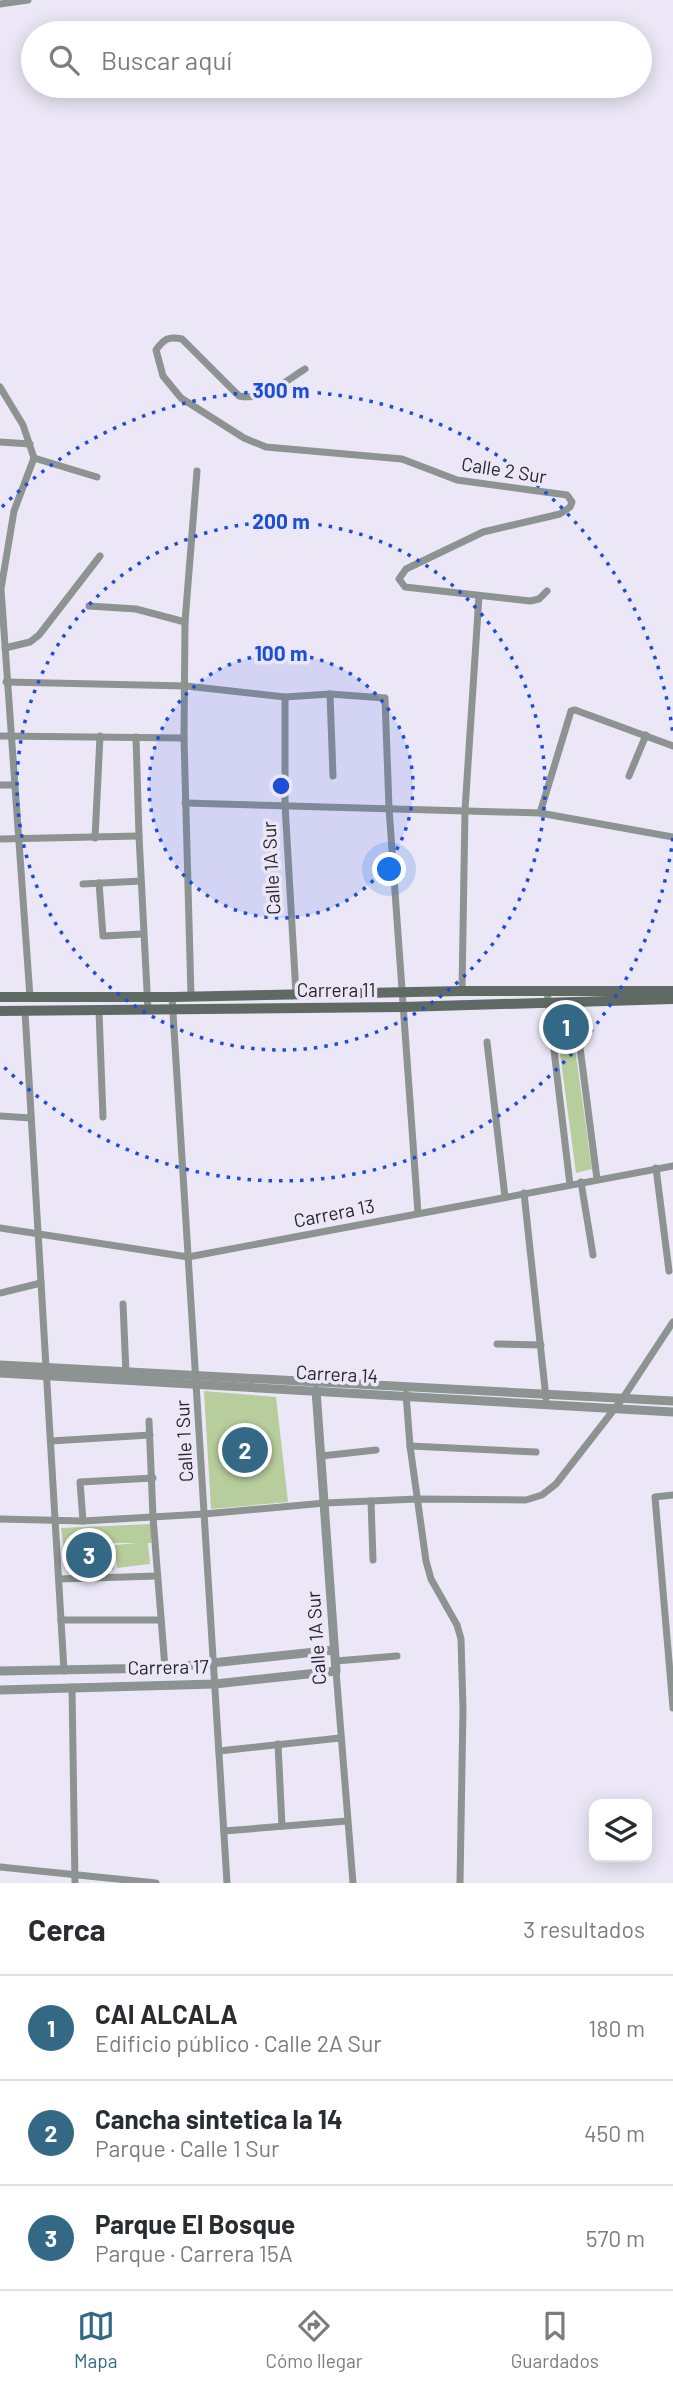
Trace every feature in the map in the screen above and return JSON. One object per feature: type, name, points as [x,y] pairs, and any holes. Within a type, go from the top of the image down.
[{"type":"main road","name":"Carrera 11","points":[[0,997],[673,991]]},
{"type":"main road","name":"Carrera 11","points":[[0,1011],[403,1007],[673,999]]},
{"type":"street","points":[[0,4],[26,1]]},
{"type":"street","name":"Calle 2 Sur","points":[[305,369],[263,395],[251,399],[239,396],[182,339],[172,337],[163,340],[156,350],[163,376],[181,398],[244,438],[266,446],[402,459],[457,480],[566,495],[572,502],[570,507],[560,514],[483,532],[406,569],[398,579],[405,587],[479,596]]},
{"type":"street","points":[[0,387],[23,425],[34,458],[14,511],[0,589],[30,997]]},
{"type":"street","points":[[0,442],[30,444]]},
{"type":"street","points":[[34,458],[97,477]]},
{"type":"street","points":[[191,996],[184,738],[185,622],[197,471]]},
{"type":"street","points":[[5,648],[30,642],[39,635],[100,556]]},
{"type":"street","points":[[462,991],[465,810],[479,596],[530,600],[539,599],[547,591]]},
{"type":"street","points":[[89,606],[136,610],[185,622]]},
{"type":"street","points":[[6,682],[186,686],[285,697],[330,695],[385,698],[389,808],[418,1213]]},
{"type":"street","points":[[330,695],[333,776]]},
{"type":"street","name":"Calle 1A Sur","points":[[285,697],[285,805],[296,994]]},
{"type":"street","points":[[540,813],[571,711],[575,710],[646,734],[673,746]]},
{"type":"street","points":[[629,776],[646,734]]},
{"type":"street","points":[[0,736],[184,738]]},
{"type":"street","points":[[96,838],[100,736]]},
{"type":"street","points":[[136,737],[148,1010]]},
{"type":"street","points":[[0,785],[13,785]]},
{"type":"street","points":[[186,803],[540,813],[673,837]]},
{"type":"street","points":[[0,839],[139,836]]},
{"type":"street","points":[[83,884],[141,881]]},
{"type":"street","points":[[99,883],[103,936],[143,934]]},
{"type":"street","points":[[547,991],[570,1185]]},
{"type":"street","name":"Calle 1 Sur","points":[[172,997],[227,1883]]},
{"type":"street","points":[[574,1001],[597,1179]]},
{"type":"street","points":[[99,1011],[103,1117]]},
{"type":"street","points":[[25,1012],[64,1671]]},
{"type":"street","points":[[487,1042],[505,1197]]},
{"type":"street","points":[[0,1116],[31,1118]]},
{"type":"street","name":"Carrera 13","points":[[0,1228],[188,1257],[673,1166]]},
{"type":"street","points":[[656,1168],[669,1270]]},
{"type":"street","points":[[581,1182],[593,1255]]},
{"type":"street","points":[[524,1193],[546,1398]]},
{"type":"street","points":[[0,1293],[41,1283]]},
{"type":"street","points":[[123,1304],[126,1373]]},
{"type":"street","points":[[0,1519],[83,1521],[325,1503],[416,1499],[526,1500],[542,1495],[556,1483],[623,1398],[673,1322]]},
{"type":"street","points":[[498,1344],[541,1345]]},
{"type":"street","name":"Carrera 14","points":[[0,1365],[47,1372],[270,1385],[673,1401]]},
{"type":"street","name":"Carrera 14","points":[[0,1373],[126,1373],[196,1381]]},
{"type":"street","name":"Carrera 14","points":[[270,1385],[316,1390],[405,1391]]},
{"type":"street","name":"Calle 1A Sur","points":[[316,1390],[340,1738],[353,1883]]},
{"type":"street","points":[[405,1391],[416,1499],[426,1561],[431,1579],[457,1625],[461,1639],[463,1709],[460,1883]]},
{"type":"street","name":"Carrera 14","points":[[546,1398],[615,1408],[673,1412]]},
{"type":"street","points":[[149,1421],[153,1517],[165,1668]]},
{"type":"street","points":[[51,1441],[150,1435]]},
{"type":"street","points":[[410,1446],[536,1452]]},
{"type":"street","points":[[321,1456],[376,1450]]},
{"type":"street","points":[[83,1521],[80,1482],[153,1478]]},
{"type":"street","points":[[673,1495],[655,1497],[673,1708]]},
{"type":"street","points":[[371,1501],[373,1560]]},
{"type":"street","points":[[59,1579],[157,1576]]},
{"type":"street","points":[[61,1620],[161,1620]]},
{"type":"street","name":"Carrera 17","points":[[0,1671],[165,1668],[334,1650]]},
{"type":"street","points":[[336,1666],[397,1656]]},
{"type":"street","name":"Carrera 17","points":[[0,1690],[215,1684],[336,1666]]},
{"type":"street","points":[[72,1687],[74,1879]]},
{"type":"street","points":[[219,1751],[340,1738]]},
{"type":"street","points":[[278,1744],[282,1826]]},
{"type":"street","points":[[224,1831],[347,1821]]},
{"type":"street","points":[[0,1867],[74,1879],[156,1883]]},
{"type":"green space","points":[[570,1013],[592,1169],[576,1173],[555,1016]]},
{"type":"green space","points":[[204,1391],[276,1397],[288,1502],[211,1509]]},
{"type":"green space","points":[[151,1524],[151,1543],[148,1543],[150,1564],[117,1568],[115,1545],[136,1543],[114,1543],[114,1570],[67,1572],[61,1528]]},
{"type":"place","name":"CAI ALCALA","points":[[566,1027]]},
{"type":"place","name":"Cancha sintetica la 14","points":[[245,1450]]},
{"type":"place","name":"Parque El Bosque","points":[[89,1555]]}]
